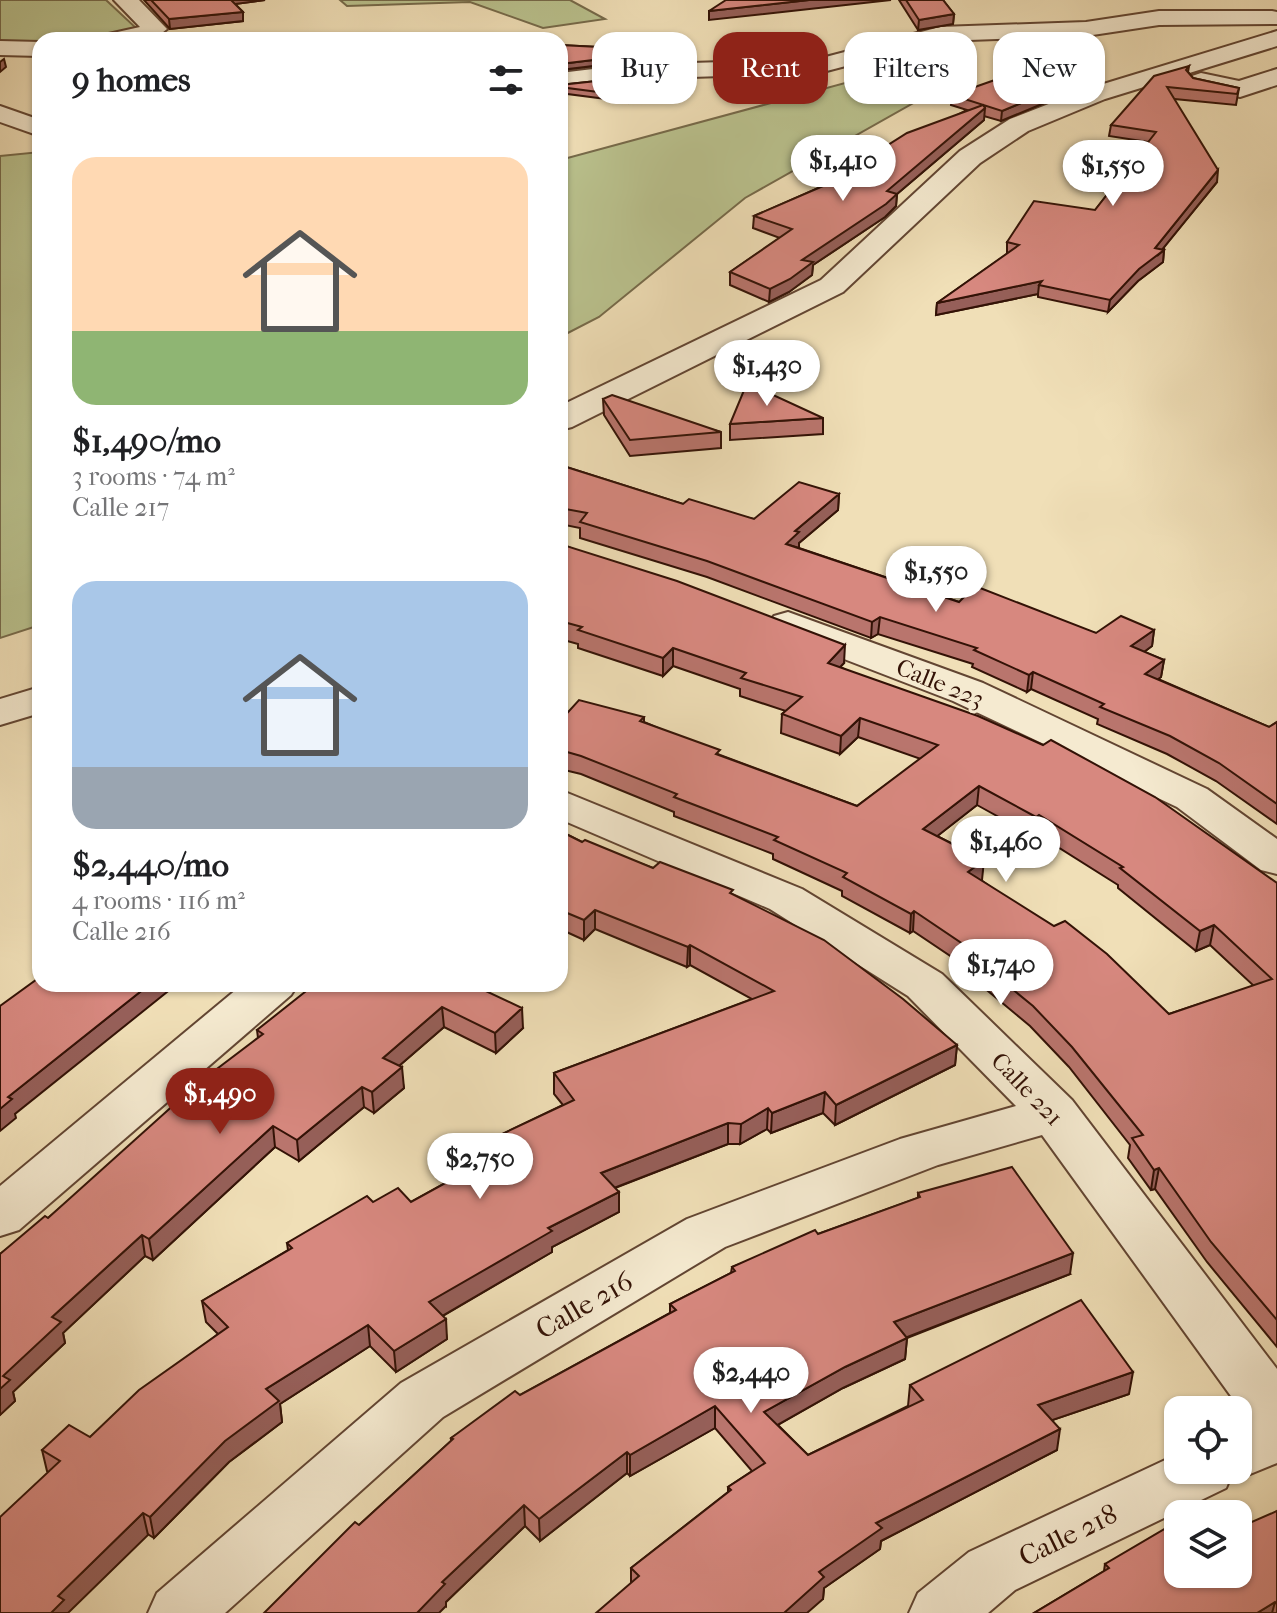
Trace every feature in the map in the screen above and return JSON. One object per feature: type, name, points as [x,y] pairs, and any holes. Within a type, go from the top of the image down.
[{"type":"street","points":[[126,0],[155,29],[149,32]]},
{"type":"street","points":[[1248,0],[1275,26]]},
{"type":"street","points":[[1086,6],[1148,19],[1275,26]]},
{"type":"street","points":[[568,80],[626,72],[819,66],[940,34],[1086,29],[1148,19]]},
{"type":"street","points":[[568,416],[832,286],[970,157],[1019,125],[1275,26]]},
{"type":"street","points":[[0,48],[32,49]]},
{"type":"street","points":[[1201,81],[1240,89],[1277,77]]},
{"type":"street","points":[[0,114],[16,117],[32,127]]},
{"type":"street","name":"Calle 223","points":[[750,610],[968,692],[1150,778],[1192,798],[1277,860]]},
{"type":"street","points":[[0,713],[32,702]]},
{"type":"street","name":"Calle 221","points":[[568,806],[786,899],[925,985],[1054,1113],[1277,1414]]},
{"type":"street","points":[[0,1216],[265,992]]},
{"type":"street","name":"Calle 216","points":[[180,1613],[422,1400],[706,1233],[919,1152],[1054,1113]]},
{"type":"street","points":[[1252,1447],[1277,1435]]},
{"type":"street","name":"Calle 218","points":[[941,1613],[992,1571],[1175,1484]]},
{"type":"green space","points":[[0,0],[106,0],[136,28],[123,32],[32,32],[32,45],[0,45]]},
{"type":"green space","points":[[340,0],[570,0],[605,19],[543,28],[470,2],[347,6]]},
{"type":"green space","points":[[844,83],[844,104],[911,104],[745,198],[599,317],[568,333],[568,158],[767,104],[828,104],[828,88]]},
{"type":"green space","points":[[32,153],[32,628],[0,638],[0,156]]},
{"type":"building","points":[[151,0],[231,0],[243,12],[169,19]]},
{"type":"building","points":[[726,0],[809,0],[709,11]]},
{"type":"building","points":[[906,0],[943,0],[954,14],[919,20]]},
{"type":"building","points":[[568,45],[592,47],[592,60],[568,63]]},
{"type":"building","points":[[1189,66],[1186,70],[1193,78],[1239,88],[1237,94],[1167,87],[1218,170],[1155,248],[1164,250],[1139,269],[1110,300],[1039,285],[1042,281],[937,303],[1019,245],[1007,242],[1034,201],[1095,210],[1156,132],[1111,125],[1154,76]]},
{"type":"building","points":[[993,81],[993,104],[1019,104],[1002,111],[977,103],[977,86]]},
{"type":"building","points":[[592,82],[592,91],[568,88],[568,84]]},
{"type":"building","points":[[983,105],[985,108],[887,191],[897,194],[886,204],[802,260],[813,262],[790,279],[770,289],[730,272],[792,229],[754,216],[823,186],[907,133]]},
{"type":"building","points":[[747,383],[823,418],[730,424]]},
{"type":"building","points":[[612,395],[721,432],[630,440],[603,399]]},
{"type":"building","points":[[568,468],[683,504],[689,499],[754,519],[799,482],[839,494],[795,531],[799,532],[786,544],[959,602],[975,586],[1096,633],[1121,616],[1154,630],[1131,646],[1164,660],[1145,674],[1269,727],[1277,722],[1277,804],[1219,763],[1170,736],[1100,707],[1104,704],[1033,672],[1029,675],[974,650],[977,648],[880,617],[872,622],[707,561],[580,522],[587,513],[568,509]]},
{"type":"building","points":[[568,547],[677,581],[845,645],[828,663],[978,716],[1043,745],[1051,740],[1155,797],[1277,883],[1277,1320],[1211,1242],[1159,1168],[1154,1170],[1132,1138],[1143,1135],[1072,1047],[1033,1006],[978,961],[985,959],[914,911],[911,914],[843,877],[847,873],[774,840],[778,837],[568,752],[568,712],[579,700],[644,717],[640,721],[720,750],[716,754],[857,806],[938,745],[860,718],[841,736],[782,714],[802,697],[741,678],[746,673],[673,648],[663,658],[578,630],[582,627],[568,623]],"holes":[[[979,786],[1036,817],[1039,815],[1123,867],[1120,868],[1200,931],[1214,925],[1272,979],[1169,1014],[1107,954],[1065,921],[1054,926],[968,872],[984,860],[923,829]]]},
{"type":"building","points":[[568,835],[653,868],[660,862],[733,890],[730,893],[824,940],[903,999],[957,1045],[836,1105],[825,1092],[772,1113],[768,1108],[741,1124],[728,1123],[601,1173],[619,1192],[548,1228],[552,1231],[429,1302],[446,1319],[394,1351],[368,1325],[266,1389],[279,1401],[225,1441],[150,1517],[143,1513],[58,1596],[64,1600],[51,1613],[0,1613],[0,1517],[60,1461],[42,1450],[69,1425],[90,1437],[139,1390],[228,1327],[202,1301],[292,1248],[287,1243],[367,1196],[373,1202],[398,1188],[411,1202],[491,1158],[479,1145],[574,1100],[554,1073],[774,991],[690,945],[688,947],[595,910],[584,920],[568,913]]},
{"type":"building","points":[[32,983],[32,992],[140,992],[8,1097],[12,1099],[0,1109],[0,1006]]},
{"type":"building","points":[[305,992],[488,992],[522,1008],[495,1033],[442,1007],[383,1058],[402,1067],[372,1092],[362,1087],[297,1140],[273,1126],[149,1239],[142,1235],[52,1317],[61,1322],[3,1376],[10,1380],[0,1389],[0,1254],[45,1216],[48,1218],[197,1084],[263,1034],[257,1030]]},
{"type":"building","points":[[1012,1167],[1073,1253],[894,1322],[907,1338],[845,1367],[764,1412],[808,1455],[923,1400],[910,1385],[1081,1300],[1133,1372],[1038,1405],[1060,1429],[876,1523],[882,1528],[819,1572],[824,1577],[784,1613],[596,1613],[639,1576],[631,1568],[731,1490],[728,1487],[765,1463],[715,1406],[630,1455],[627,1452],[539,1519],[524,1505],[442,1582],[445,1584],[417,1613],[264,1613],[355,1522],[359,1525],[451,1438],[515,1391],[520,1395],[676,1310],[670,1304],[735,1271],[732,1267],[815,1230],[818,1234],[920,1197],[918,1193]]},
{"type":"building","points":[[1277,1511],[1277,1604],[1275,1602],[1257,1613],[1034,1613],[1109,1568],[1105,1564],[1164,1529],[1164,1588],[1252,1588],[1252,1522]]}]
